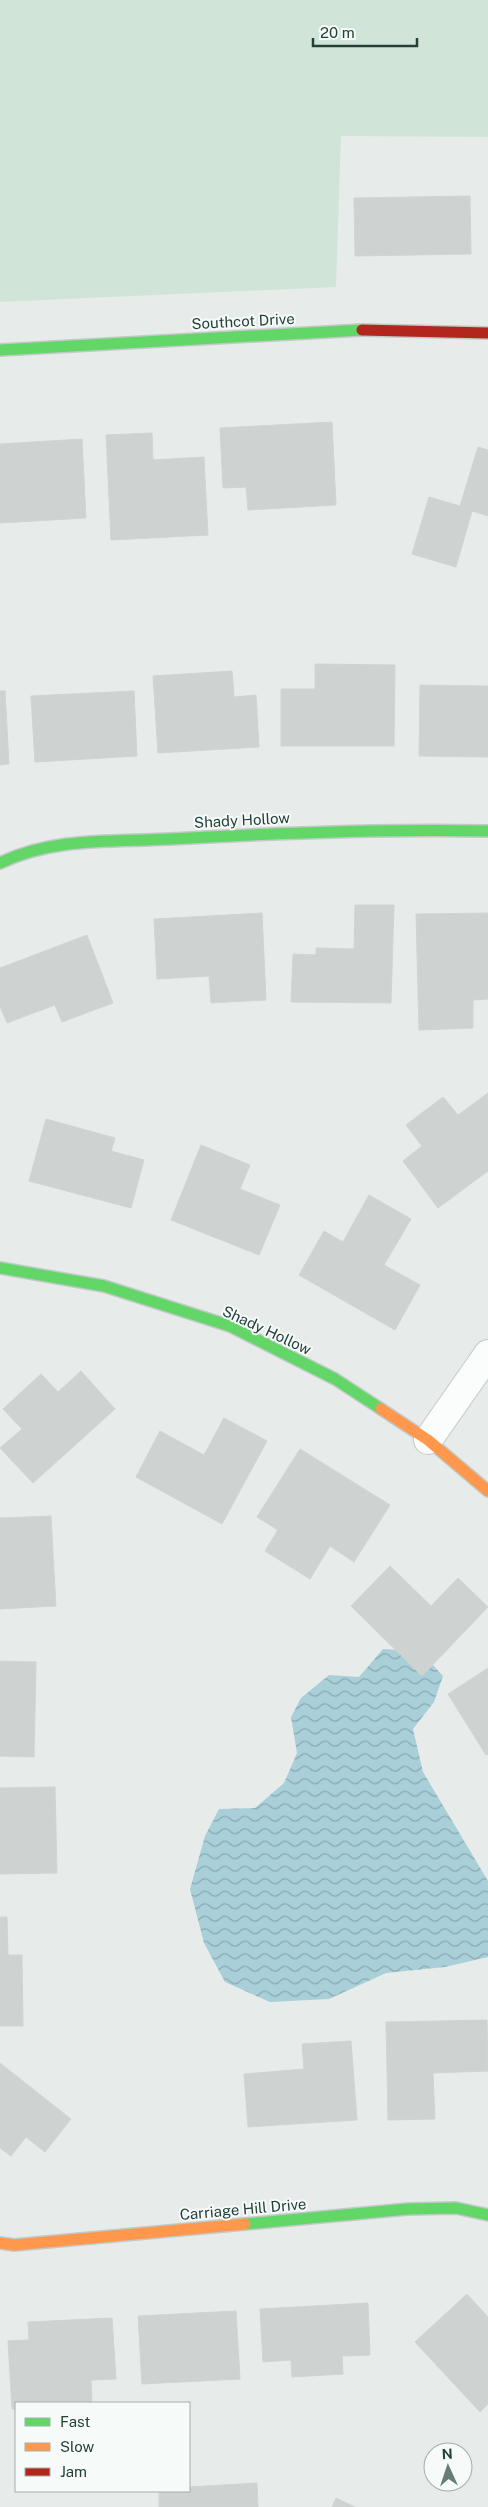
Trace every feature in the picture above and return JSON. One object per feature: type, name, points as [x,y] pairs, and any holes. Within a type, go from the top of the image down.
[{"type":"street","name":"Southcot Drive","points":[[0,350],[342,330],[488,333]]},
{"type":"street","name":"Shady Hollow","points":[[0,863],[9,857],[56,844],[301,832],[488,831]]},
{"type":"street","name":"Shady Hollow","points":[[0,1268],[104,1286],[230,1326],[335,1379],[428,1440],[488,1491]]},
{"type":"street","points":[[428,1440],[488,1354]]},
{"type":"street","name":"Carriage Hill Drive","points":[[0,2243],[14,2245],[408,2209],[456,2208],[488,2216]]},
{"type":"green space","points":[[0,0],[488,0],[488,137],[341,136],[336,287],[0,302]]},
{"type":"water","points":[[383,1649],[420,1651],[443,1676],[434,1702],[413,1729],[423,1772],[488,1881],[488,1957],[445,1967],[386,1973],[329,1999],[270,2002],[225,1982],[204,1943],[190,1889],[205,1836],[219,1809],[255,1808],[284,1783],[297,1753],[291,1717],[301,1698],[329,1675],[359,1677]]},
{"type":"building","points":[[470,196],[471,254],[355,256],[354,198]]},
{"type":"building","points":[[332,422],[336,505],[248,510],[246,487],[223,488],[220,428]]},
{"type":"building","points":[[152,433],[153,460],[204,457],[208,535],[111,540],[106,435]]},
{"type":"building","points":[[82,439],[86,518],[0,523],[0,444]]},
{"type":"building","points":[[478,447],[488,450],[488,516],[472,511],[456,567],[412,554],[429,497],[460,506]]},
{"type":"building","points":[[315,664],[395,665],[394,746],[281,746],[281,689],[315,689]]},
{"type":"building","points":[[232,671],[234,697],[256,695],[259,747],[158,753],[153,676]]},
{"type":"building","points":[[420,685],[488,686],[488,757],[419,756]]},
{"type":"building","points":[[0,691],[5,691],[9,764],[0,765]]},
{"type":"building","points":[[134,691],[137,756],[35,762],[31,696]]},
{"type":"building","points":[[355,905],[394,905],[391,1003],[291,1002],[293,954],[316,955],[316,948],[354,949]]},
{"type":"building","points":[[262,913],[266,1000],[211,1003],[209,976],[157,979],[154,919]]},
{"type":"building","points":[[488,913],[488,999],[473,1000],[473,1028],[419,1030],[416,914]]},
{"type":"building","points":[[87,935],[113,1003],[62,1022],[55,1005],[7,1023],[0,1006],[0,968]]},
{"type":"building","points":[[488,1093],[488,1171],[438,1208],[403,1161],[422,1146],[406,1125],[443,1097],[458,1115]]},
{"type":"building","points":[[46,1119],[115,1138],[111,1151],[144,1160],[131,1208],[29,1181]]},
{"type":"building","points":[[201,1145],[250,1165],[240,1189],[280,1205],[259,1255],[171,1220]]},
{"type":"building","points":[[369,1195],[411,1219],[384,1265],[420,1285],[395,1330],[299,1275],[324,1231],[343,1242]]},
{"type":"building","points":[[81,1371],[115,1409],[33,1483],[0,1448],[22,1429],[3,1409],[41,1374],[58,1392]]},
{"type":"building","points":[[224,1418],[267,1441],[222,1524],[136,1477],[160,1431],[204,1455]]},
{"type":"building","points":[[300,1449],[390,1505],[354,1562],[330,1546],[310,1579],[265,1551],[278,1530],[257,1517]]},
{"type":"building","points":[[51,1516],[56,1606],[0,1609],[0,1518]]},
{"type":"building","points":[[390,1566],[431,1606],[458,1578],[488,1607],[422,1676],[351,1606]]},
{"type":"building","points":[[0,1661],[36,1662],[34,1757],[0,1756]]},
{"type":"building","points":[[488,1668],[488,1754],[486,1755],[448,1694]]},
{"type":"building","points":[[55,1787],[57,1873],[0,1874],[0,1788]]},
{"type":"building","points":[[0,1917],[7,1917],[8,1955],[22,1955],[23,2026],[0,2026]]},
{"type":"building","points":[[487,2020],[488,2071],[433,2073],[435,2119],[388,2120],[386,2022]]},
{"type":"building","points":[[351,2041],[357,2120],[248,2127],[244,2074],[304,2069],[302,2044]]},
{"type":"building","points":[[0,2063],[71,2119],[45,2152],[26,2137],[11,2156],[0,2148]]},
{"type":"building","points":[[467,2294],[488,2317],[488,2404],[480,2412],[415,2342]]},
{"type":"building","points":[[368,2303],[370,2355],[342,2356],[343,2374],[292,2377],[291,2360],[263,2362],[260,2309]]},
{"type":"building","points":[[236,2311],[240,2379],[142,2384],[138,2316]]},
{"type":"building","points":[[112,2318],[116,2379],[91,2380],[92,2402],[15,2402],[15,2409],[12,2409],[8,2341],[29,2340],[28,2322]]},
{"type":"building","points":[[257,2483],[258,2507],[159,2507],[159,2492],[190,2492],[190,2487]]},
{"type":"building","points":[[336,2498],[355,2507],[332,2507]]},
{"type":"traffic: fast","points":[[0,350],[362,330]]},
{"type":"traffic: fast","points":[[0,863],[41,849],[84,842],[329,832],[488,831]]},
{"type":"traffic: fast","points":[[0,1268],[104,1286],[230,1326],[335,1379],[381,1409]]},
{"type":"traffic: fast","points":[[245,2224],[408,2209],[456,2208],[488,2215]]},
{"type":"traffic: slow","points":[[381,1409],[428,1440],[488,1491]]},
{"type":"traffic: slow","points":[[0,2243],[14,2245],[245,2224]]},
{"type":"traffic: jam","points":[[362,330],[488,333]]}]
